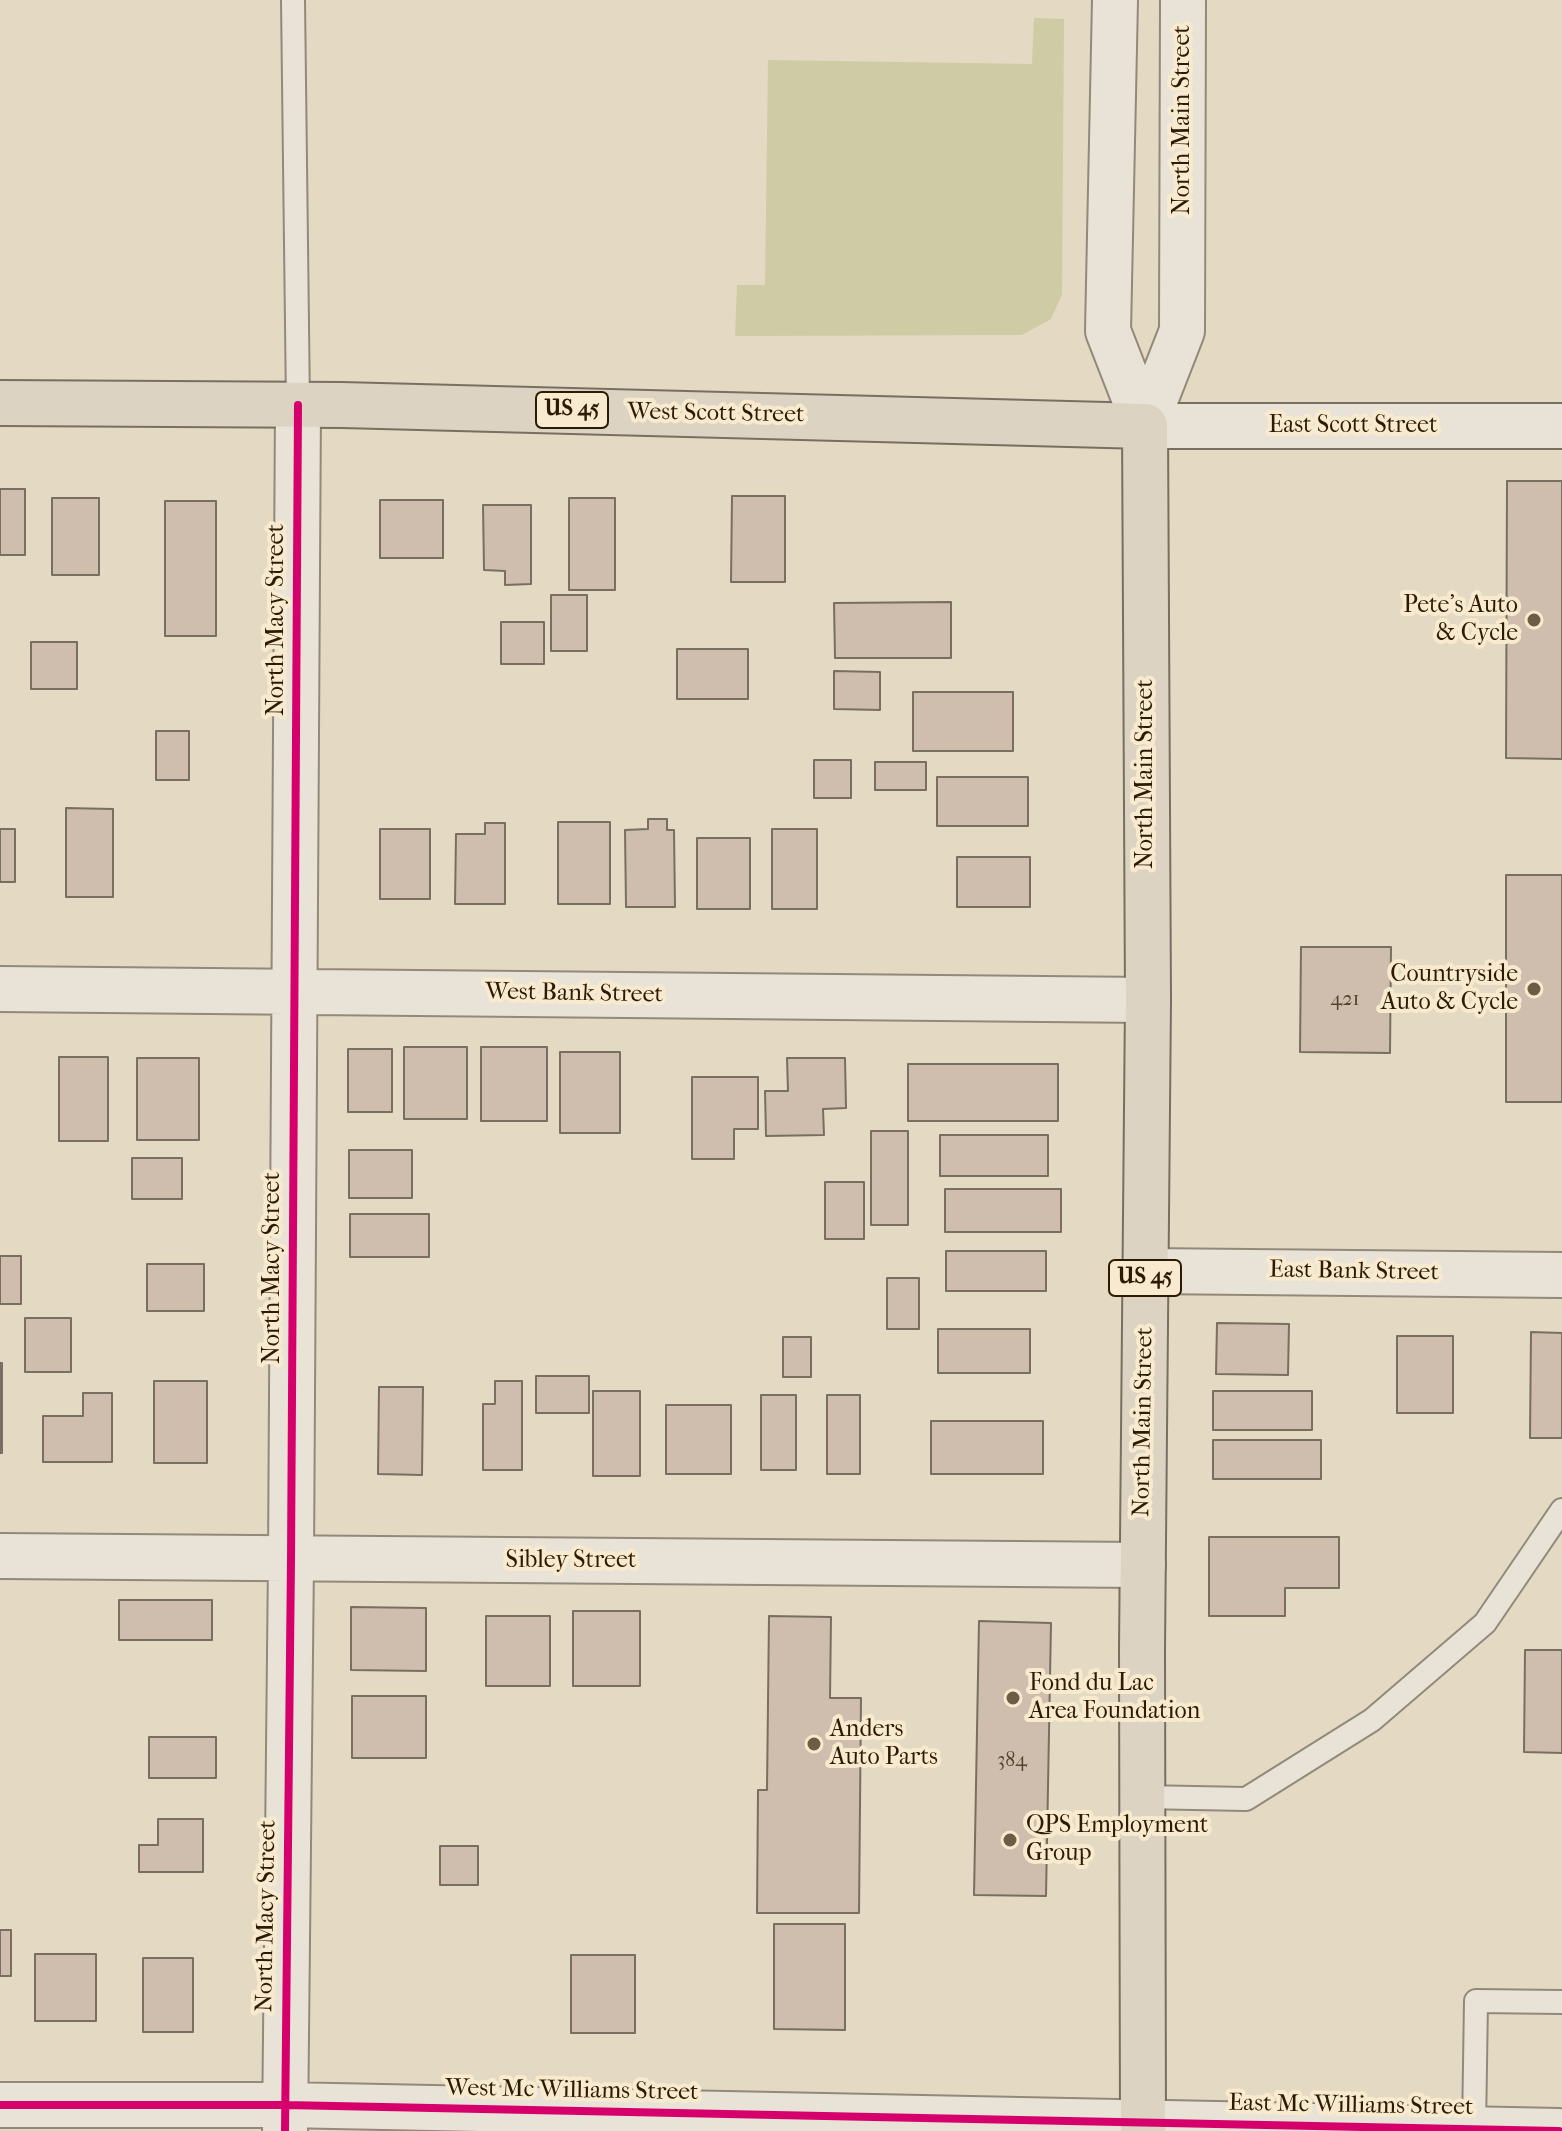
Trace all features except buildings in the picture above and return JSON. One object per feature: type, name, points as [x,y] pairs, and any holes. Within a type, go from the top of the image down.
[{"type":"main road","name":"West Scott Street","points":[[0,403],[750,414],[1145,426]]},
{"type":"main road","name":"North Main Street","points":[[1143,2127],[1143,1565],[1148,1000],[1145,426]]},
{"type":"street","name":"North Main Street","points":[[1115,0],[1108,331],[1145,426]]},
{"type":"street","name":"North Main Street","points":[[1145,426],[1182,331],[1183,0]]},
{"type":"street","name":"North Macy Street","points":[[285,2118],[298,405]]},
{"type":"street","name":"East Scott Street","points":[[1145,426],[1562,426]]},
{"type":"street","name":"West Bank Street","points":[[0,989],[1148,1000]]},
{"type":"street","name":"East Bank Street","points":[[1145,1271],[1562,1275]]},
{"type":"street","name":"Sibley Street","points":[[0,1556],[1143,1565]]},
{"type":"street","name":"West Mc Williams Street","points":[[0,2105],[285,2118],[1143,2127]]},
{"type":"street","name":"East Mc Williams Street","points":[[1143,2127],[1559,2131]]},
{"type":"lane","points":[[293,0],[298,405]]},
{"type":"lane","points":[[1142,1797],[1246,1799],[1372,1720],[1485,1623],[1562,1510]]},
{"type":"lane","points":[[1474,2129],[1476,2001],[1562,2002]]},
{"type":"shaded area","points":[[1034,18],[1064,19],[1062,294],[1051,319],[1022,335],[735,336],[737,285],[765,285],[768,60],[1032,64]]},
{"type":"cycle path","points":[[285,2131],[298,405]]},
{"type":"cycle path","points":[[0,2105],[285,2105],[1559,2131]]},
{"type":"place","name":"Pete's Auto & Cycle","points":[[1534,620]]},
{"type":"place","name":"Countryside Auto & Cycle","points":[[1534,989]]},
{"type":"place","name":"Fond du Lac Area Foundation","points":[[1013,1698]]},
{"type":"place","name":"Anders Auto Parts","points":[[814,1744]]},
{"type":"place","name":"QPS Employment Group","points":[[1010,1840]]}]
